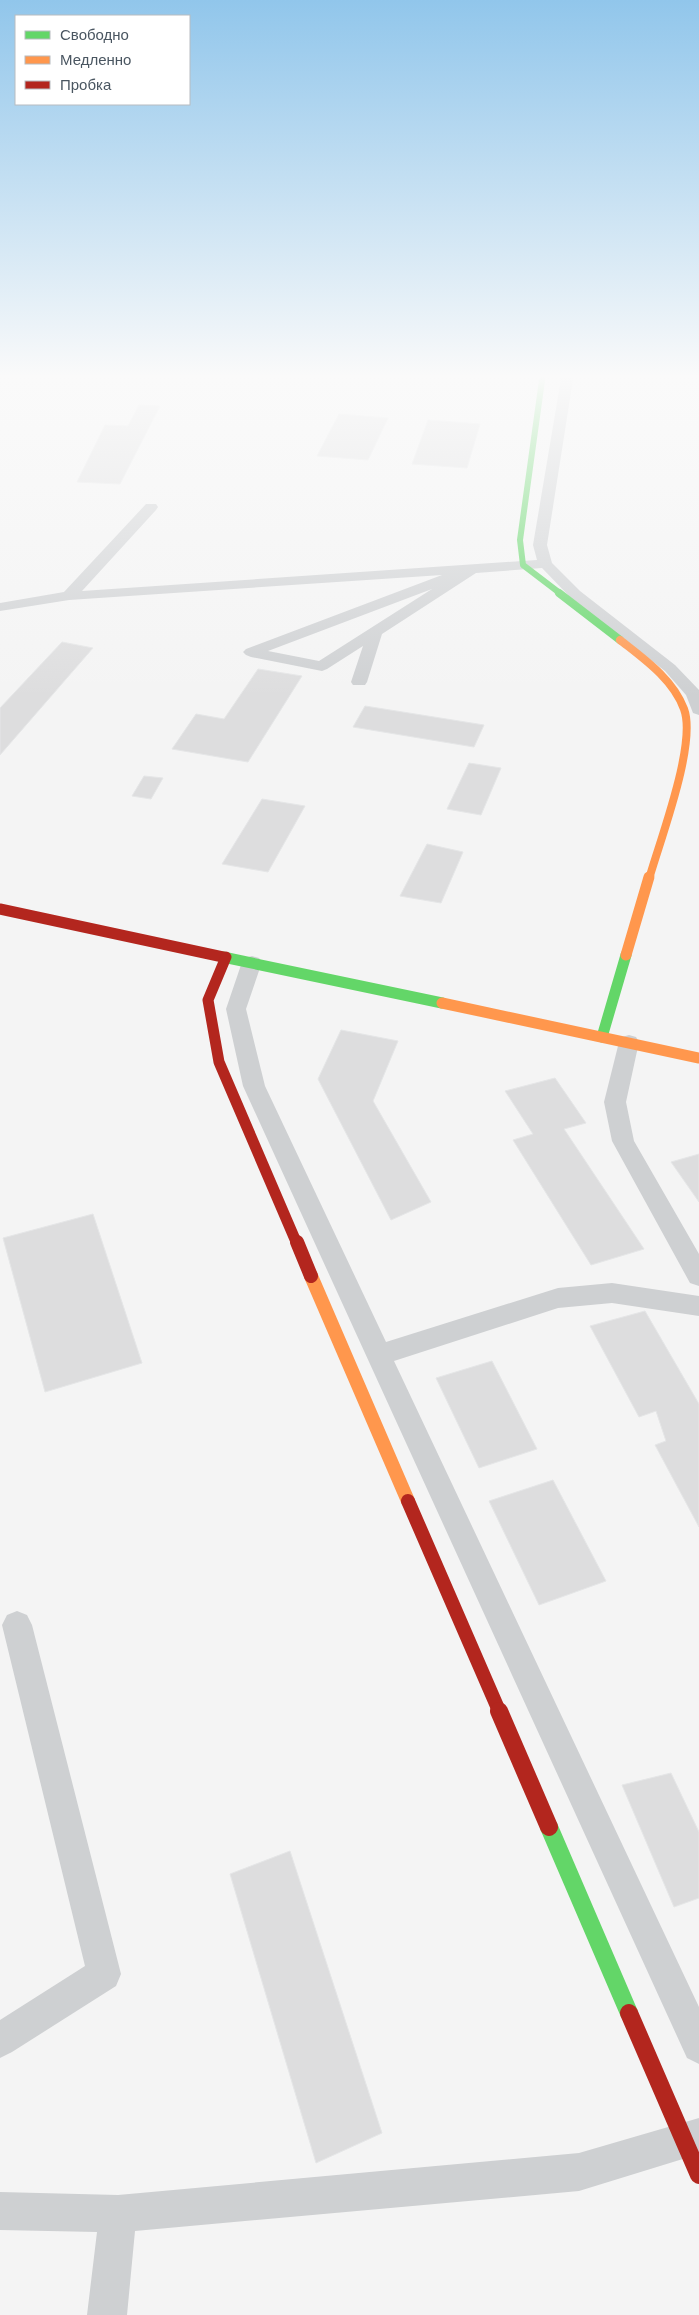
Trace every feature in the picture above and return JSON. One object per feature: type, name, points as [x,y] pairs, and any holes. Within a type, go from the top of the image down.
[{"type":"street","points":[[528,481],[520,540],[523,565],[531,573],[616,636],[662,675],[681,700],[688,723],[685,757],[602,1037]]},
{"type":"street","points":[[550,481],[540,545],[545,564],[575,594],[670,668],[694,694],[699,710]]},
{"type":"street","points":[[69,596],[151,507]]},
{"type":"street","points":[[0,616],[6,606],[69,596],[545,564]]},
{"type":"street","points":[[474,568],[322,666],[251,652],[474,568]]},
{"type":"street","points":[[359,682],[375,632]]},
{"type":"street","points":[[685,757],[699,737]]},
{"type":"street","points":[[0,909],[699,1058]]},
{"type":"street","points":[[226,957],[208,1000],[219,1062],[691,2138],[699,2175]]},
{"type":"street","points":[[252,962],[236,1009],[254,1086],[699,2046]]},
{"type":"street","points":[[629,1042],[616,1102],[623,1141],[699,1276]]},
{"type":"street","points":[[379,1355],[558,1298],[612,1293],[699,1306]]},
{"type":"street","points":[[0,2040],[104,1974],[17,1624]]},
{"type":"street","points":[[0,2211],[118,2214],[579,2172],[691,2138]]},
{"type":"street","points":[[108,2315],[118,2214]]},
{"type":"building","points":[[77,481],[122,481],[120,484]]},
{"type":"building","points":[[62,642],[93,648],[0,755],[0,708]]},
{"type":"building","points":[[258,669],[302,676],[248,762],[172,749],[196,714],[224,719]]},
{"type":"building","points":[[365,706],[484,725],[474,747],[353,727]]},
{"type":"building","points":[[469,763],[501,768],[481,815],[447,809]]},
{"type":"building","points":[[144,776],[163,778],[151,799],[132,796]]},
{"type":"building","points":[[262,799],[305,806],[268,872],[222,864]]},
{"type":"building","points":[[427,844],[463,852],[441,903],[400,896]]},
{"type":"building","points":[[341,1030],[398,1041],[373,1101],[431,1202],[391,1220],[318,1079]]},
{"type":"building","points":[[555,1078],[586,1123],[564,1129],[644,1249],[591,1265],[513,1140],[533,1134],[505,1091]]},
{"type":"building","points":[[699,1154],[699,1202],[671,1162]]},
{"type":"building","points":[[93,1214],[142,1363],[45,1392],[3,1238]]},
{"type":"building","points":[[645,1311],[699,1404],[699,1527],[655,1445],[666,1441],[656,1411],[639,1417],[590,1326]]},
{"type":"building","points":[[492,1361],[537,1449],[479,1468],[436,1378]]},
{"type":"building","points":[[553,1480],[606,1581],[539,1605],[489,1501]]},
{"type":"building","points":[[671,1773],[699,1832],[699,1898],[674,1907],[622,1785]]},
{"type":"building","points":[[290,1851],[382,2133],[316,2163],[230,1874]]},
{"type":"traffic: fast","points":[[528,481],[520,540],[523,565],[620,640]]},
{"type":"traffic: fast","points":[[602,1037],[626,955]]},
{"type":"traffic: fast","points":[[223,957],[442,1003]]},
{"type":"traffic: fast","points":[[549,1827],[629,2013]]},
{"type":"traffic: slow","points":[[620,640],[662,675],[679,697],[688,722],[685,757],[626,955]]},
{"type":"traffic: slow","points":[[442,1003],[699,1058]]},
{"type":"traffic: slow","points":[[311,1276],[408,1501]]},
{"type":"traffic: jam","points":[[0,909],[223,957]]},
{"type":"traffic: jam","points":[[226,957],[208,1000],[219,1062],[311,1276]]},
{"type":"traffic: jam","points":[[408,1501],[549,1827]]},
{"type":"traffic: jam","points":[[629,2013],[699,2175]]}]
